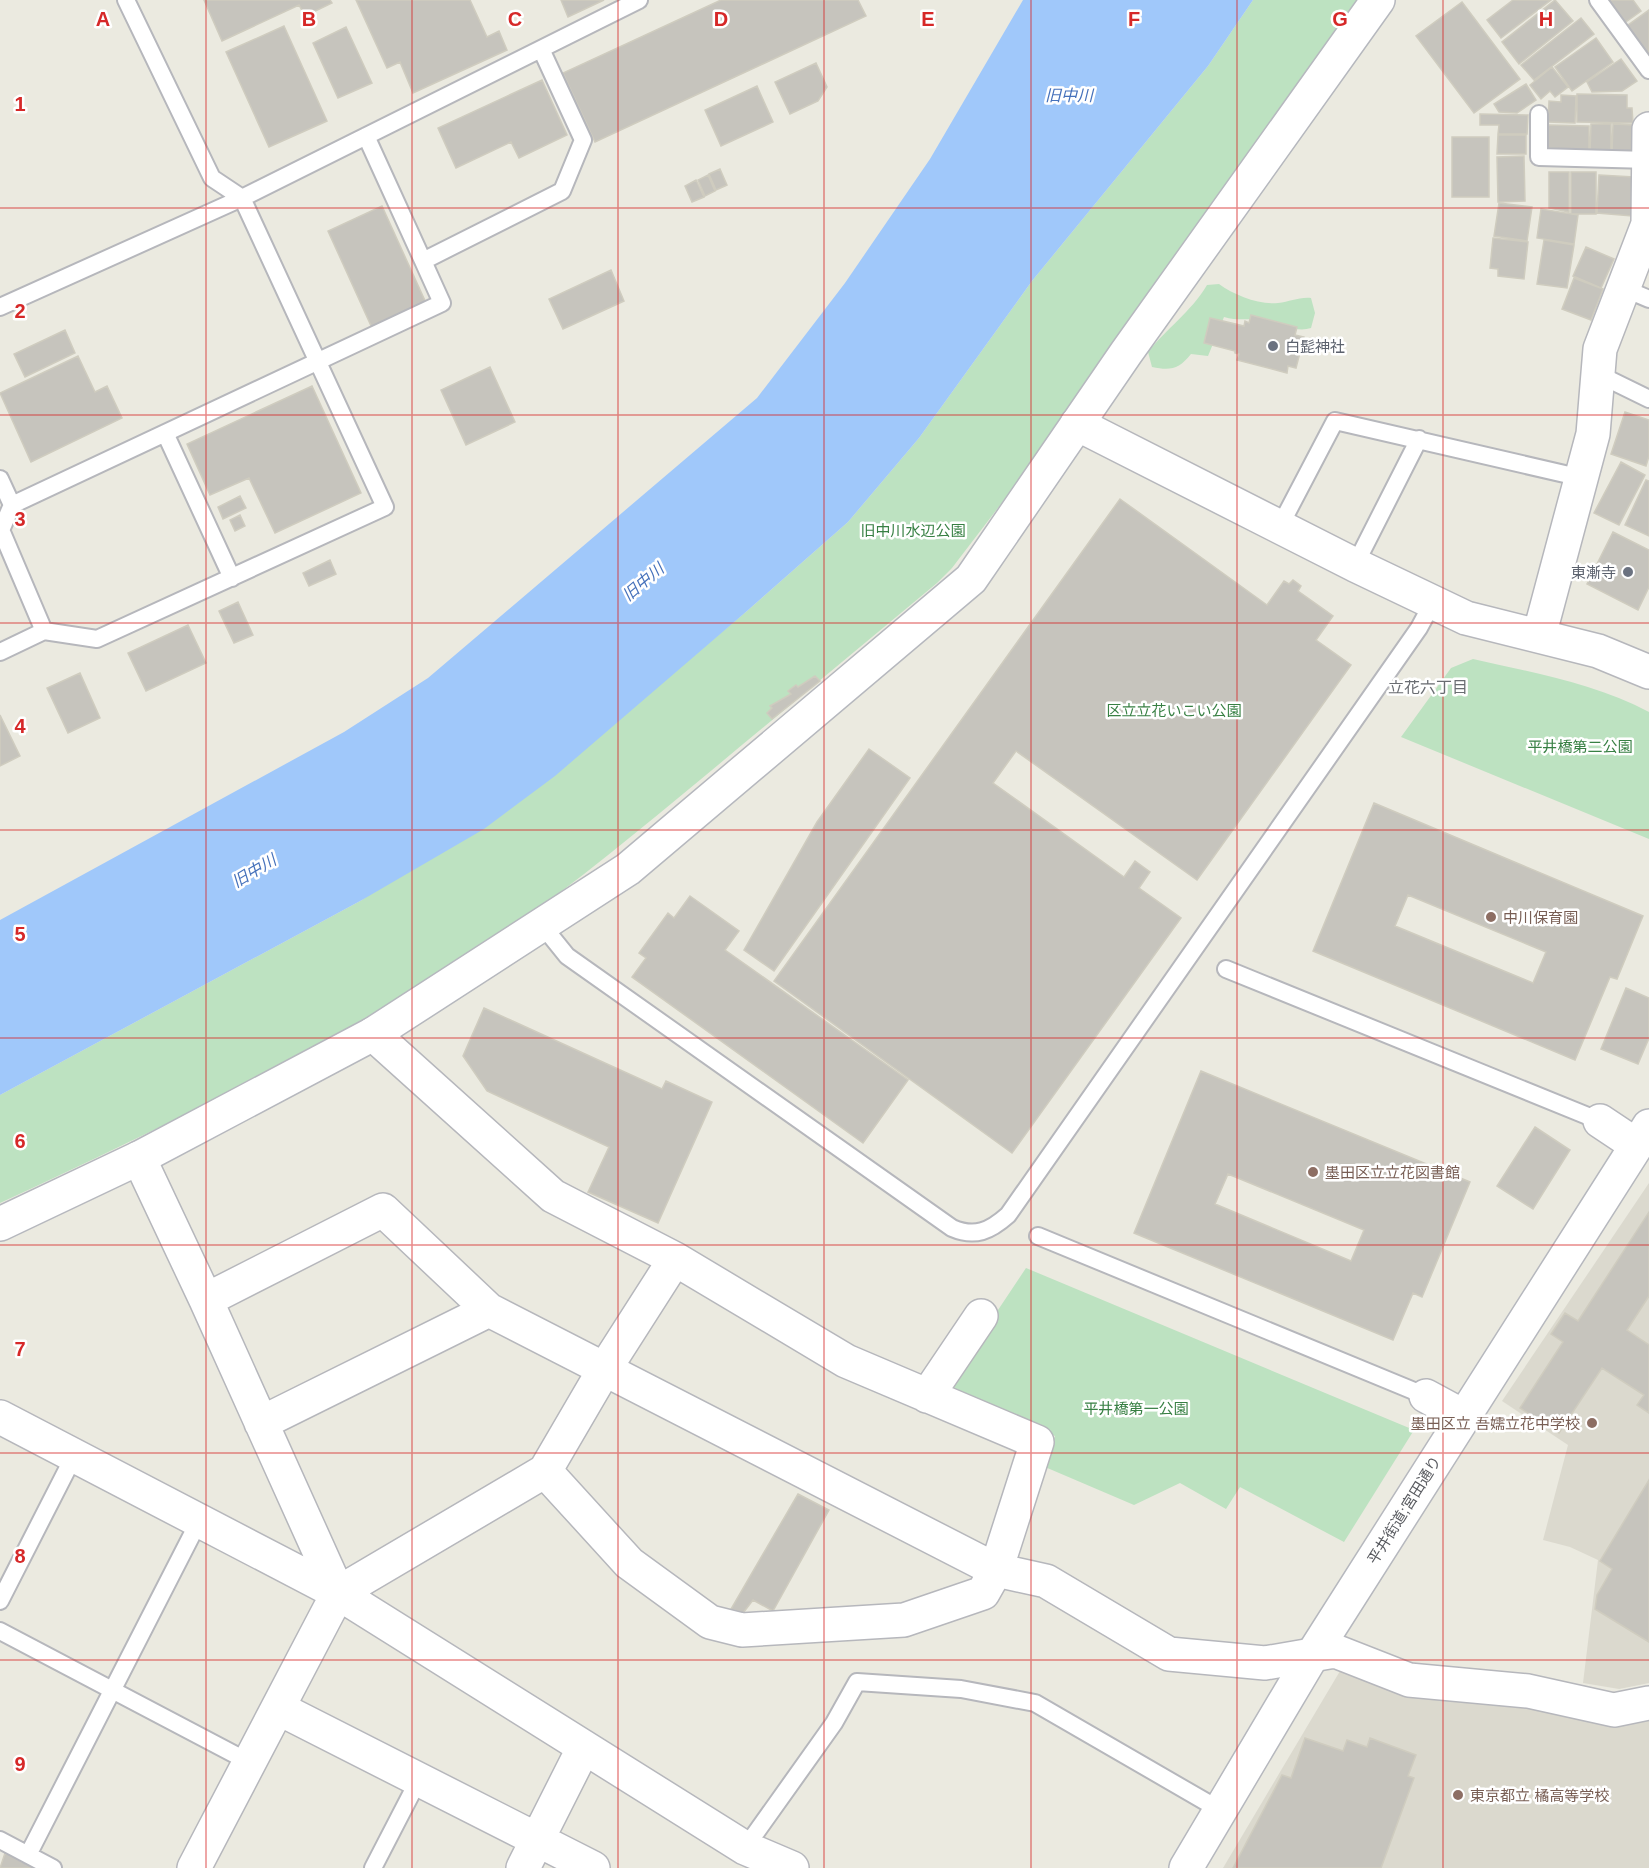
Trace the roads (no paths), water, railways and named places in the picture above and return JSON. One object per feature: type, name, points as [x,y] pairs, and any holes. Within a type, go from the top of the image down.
[{"type":"street","points":[[0,1224],[138,1158],[373,1034],[628,869],[971,579],[1077,424],[1378,0]]},
{"type":"street","points":[[1539,636],[1593,434],[1600,350],[1636,293],[1648,224],[1649,129]]},
{"type":"street","points":[[1077,424],[1355,565],[1466,618],[1598,651],[1649,672]]},
{"type":"street","points":[[373,1034],[553,1196],[675,1259],[846,1361],[1037,1442],[996,1570],[983,1593],[904,1620],[742,1630],[710,1622],[629,1563],[545,1471]]},
{"type":"street","points":[[1600,1121],[1643,1135]]},
{"type":"street","name":"平井街道;宮田通り","points":[[1186,1868],[1313,1654],[1643,1135]]},
{"type":"street","points":[[138,1158],[206,1299],[338,1593]]},
{"type":"street","points":[[206,1299],[383,1210],[489,1310],[996,1570],[1046,1581],[1169,1654],[1265,1662],[1335,1651],[1409,1680],[1528,1691],[1614,1710],[1649,1703]]},
{"type":"street","points":[[194,1868],[338,1593],[545,1471],[604,1370],[675,1259]]},
{"type":"street","points":[[261,1423],[489,1310]]},
{"type":"street","points":[[927,1396],[981,1316]]},
{"type":"street","points":[[1426,1396],[1463,1416]]},
{"type":"street","points":[[0,1417],[338,1593],[745,1848],[792,1868]]},
{"type":"street","points":[[278,1708],[593,1868]]},
{"type":"street","points":[[523,1868],[584,1747]]},
{"type":"lane","points":[[0,652],[44,631],[97,639],[385,507],[242,198],[212,178],[126,0]]},
{"type":"lane","points":[[0,307],[242,198],[639,0]]},
{"type":"lane","points":[[1598,0],[1649,70]]},
{"type":"lane","points":[[423,261],[562,191],[583,140],[541,49]]},
{"type":"lane","points":[[1539,114],[1539,157],[1649,160]]},
{"type":"lane","points":[[44,631],[1,530],[12,505],[442,303],[366,136]]},
{"type":"lane","points":[[1598,374],[1649,399]]},
{"type":"lane","points":[[1280,526],[1335,420],[1582,478]]},
{"type":"lane","points":[[165,433],[232,578]]},
{"type":"lane","points":[[1355,565],[1419,439]]},
{"type":"lane","points":[[0,479],[12,505]]},
{"type":"lane","points":[[542,925],[567,956],[952,1228],[966,1234],[994,1228],[1008,1215],[1029,1186],[1419,628],[1433,602]]},
{"type":"lane","points":[[1226,969],[1600,1121]]},
{"type":"lane","points":[[1038,1236],[1426,1396]]},
{"type":"lane","points":[[0,1601],[74,1456]]},
{"type":"lane","points":[[28,1855],[199,1521]]},
{"type":"lane","points":[[0,1631],[249,1762]]},
{"type":"lane","points":[[745,1848],[834,1723],[857,1682],[961,1689],[1035,1703],[1220,1810]]},
{"type":"lane","points":[[373,1868],[419,1779]]},
{"type":"lane","points":[[0,1840],[53,1868]]},
{"type":"water","name":"旧中川","points":[[1023,0],[1253,0],[1208,66],[1032,281],[919,438],[848,522],[747,611],[555,776],[484,829],[362,900],[0,1095],[0,920],[344,732],[428,678],[757,398],[845,283],[930,159]]},
{"type":"place","name":"白髭神社","points":[[1273,346]]},
{"type":"place","name":"東漸寺","points":[[1628,572]]},
{"type":"place","name":"中川保育園","points":[[1491,917]]},
{"type":"place","name":"墨田区立立花図書館","points":[[1313,1172]]},
{"type":"place","name":"墨田区立 吾嬬立花中学校","points":[[1592,1423]]},
{"type":"place","name":"東京都立 橘高等学校","points":[[1458,1795]]},
{"type":"district","name":"立花六丁目","points":[[1428,687]]},
{"type":"park label","name":"旧中川水辺公園","points":[[913,530]]},
{"type":"park label","name":"区立立花いこい公園","points":[[1174,710]]},
{"type":"park label","name":"平井橋第二公園","points":[[1580,746]]},
{"type":"park label","name":"平井橋第一公園","points":[[1136,1408]]}]
